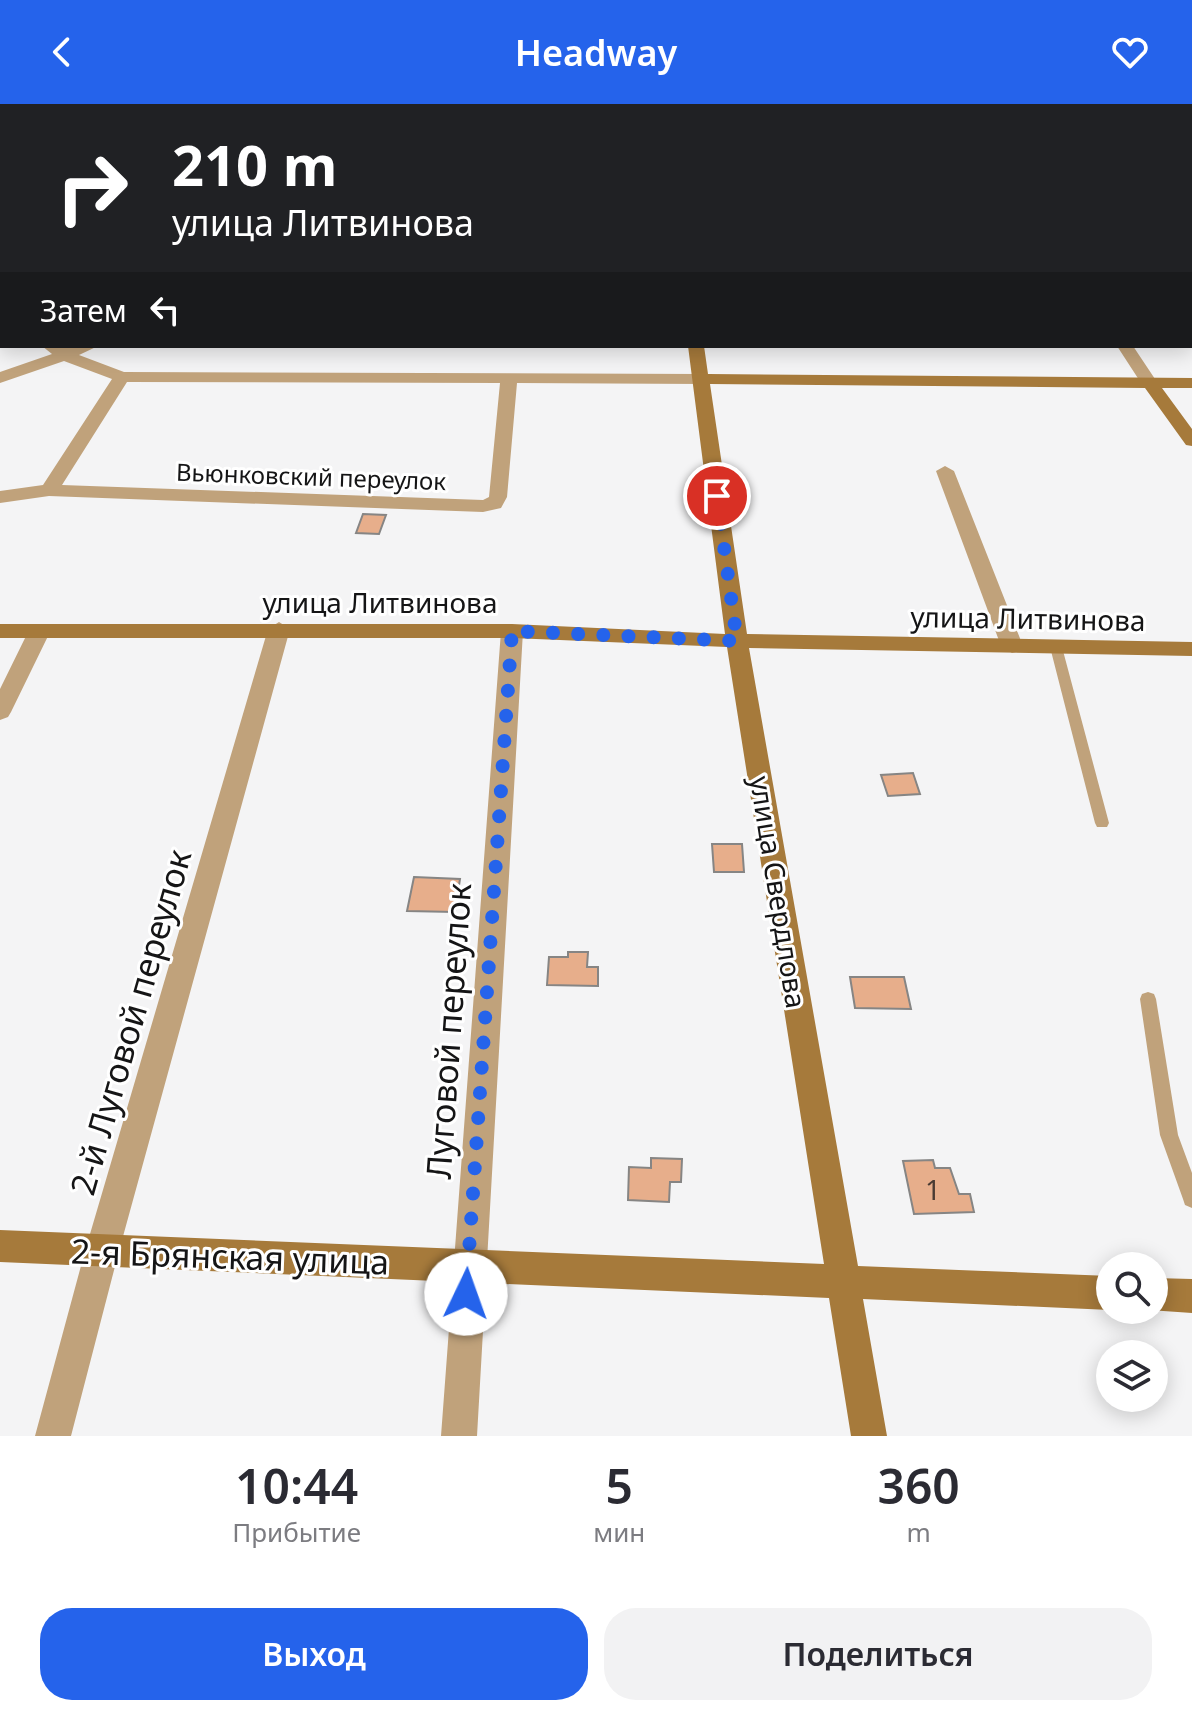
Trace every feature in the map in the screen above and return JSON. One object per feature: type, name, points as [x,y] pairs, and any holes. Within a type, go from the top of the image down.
[{"type":"street","points":[[53,348],[66,356],[122,377],[1192,383]]},
{"type":"street","points":[[0,378],[85,348]]},
{"type":"street","name":"улица Свердлова","points":[[696,348],[737,641],[869,1436]]},
{"type":"street","points":[[1126,348],[1192,441]]},
{"type":"street","points":[[49,490],[122,377]]},
{"type":"street","name":"Вьюнковский переулок","points":[[0,497],[49,490],[494,504],[498,497],[509,379]]},
{"type":"street","points":[[945,471],[1012,646]]},
{"type":"street","name":"2-й Луговой переулок","points":[[53,1436],[102,1251],[279,629]]},
{"type":"street","name":"улица Литвинова","points":[[0,631],[512,631],[737,641],[1192,649]]},
{"type":"street","name":"Луговой переулок","points":[[459,1436],[512,631]]},
{"type":"street","points":[[0,712],[39,632]]},
{"type":"street","name":"2-я Брянская улица","points":[[0,1246],[1096,1292]]},
{"type":"street","points":[[1168,1295],[1192,1296]]},
{"type":"lane","points":[[1056,647],[1102,823]]},
{"type":"lane","points":[[1148,999],[1169,1135],[1192,1199]]},
{"type":"building","points":[[363,514],[386,515],[379,534],[356,533]]},
{"type":"building","points":[[913,773],[920,794],[888,796],[881,775]]},
{"type":"building","points":[[712,844],[742,844],[744,872],[714,872]]},
{"type":"building","points":[[414,877],[460,879],[455,912],[407,911]]},
{"type":"building","points":[[568,952],[588,952],[587,967],[598,967],[598,986],[547,985],[549,957],[568,957]]},
{"type":"building","points":[[850,977],[904,977],[911,1009],[855,1008]]},
{"type":"building","points":[[651,1158],[682,1159],[681,1182],[670,1182],[669,1202],[628,1200],[629,1167],[651,1168]]},
{"type":"building","points":[[933,1160],[935,1168],[950,1168],[959,1194],[970,1194],[974,1212],[914,1214],[903,1161]]},
{"type":"route","points":[[466,1294],[512,631],[737,641],[717,496]]}]
